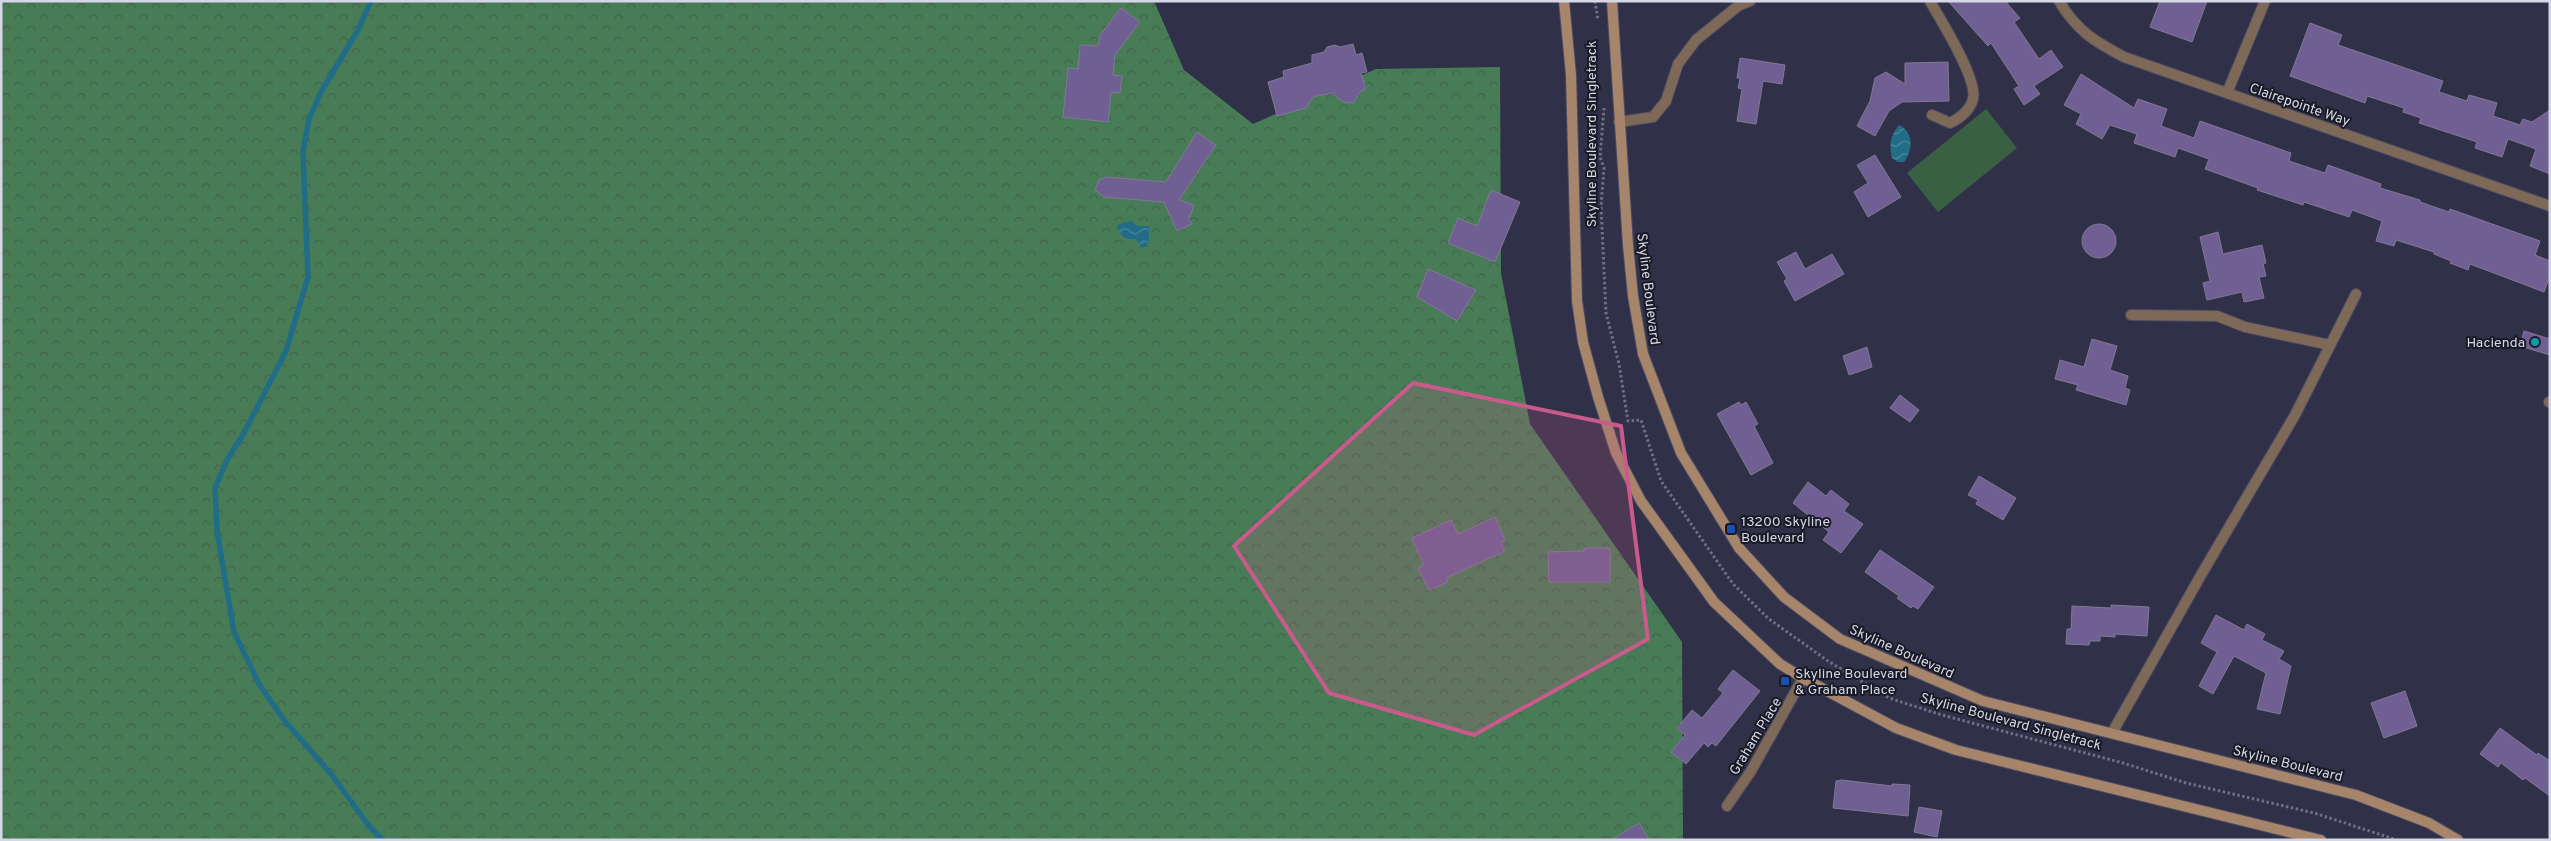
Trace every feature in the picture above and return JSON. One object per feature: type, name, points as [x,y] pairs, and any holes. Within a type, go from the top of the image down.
[{"type":"main road","points":[[1564,1],[1570,75],[1577,300],[1583,342],[1614,449],[1641,501],[1714,602],[1780,664],[1896,728],[1956,750],[2321,840]]},
{"type":"main road","name":"Skyline Boulevard","points":[[1612,1],[1619,122],[1633,296],[1644,354],[1681,453],[1739,548],[1784,597],[1840,639],[1902,668],[1983,701],[2356,794],[2429,823],[2458,840]]},
{"type":"street","points":[[1619,122],[1653,117],[1666,101],[1678,64],[1696,40],[1738,6],[1750,1]]},
{"type":"street","points":[[1930,1],[1970,75],[1973,99],[1963,116],[1950,124],[1932,115]]},
{"type":"street","name":"Clairepointe Way","points":[[2059,1],[2071,20],[2090,38],[2124,57],[2550,206]]},
{"type":"street","points":[[2226,93],[2265,1]]},
{"type":"street","points":[[2112,733],[2201,575],[2295,415],[2356,294]]},
{"type":"street","points":[[2131,315],[2217,316],[2263,332],[2330,345]]},
{"type":"street","name":"Graham Place","points":[[1727,806],[1751,771],[1803,678]]},
{"type":"path","name":"Skyline Boulevard Singletrack","points":[[1595,1],[1599,22]]},
{"type":"path","name":"Skyline Boulevard Singletrack","points":[[1604,98],[1600,157],[1604,168],[1601,206],[1606,313],[1619,364],[1628,421],[1641,420],[1661,481],[1732,584],[1769,619],[1828,661],[1889,698],[1942,715],[2123,763],[2186,783],[2314,812],[2397,840]]},
{"type":"highlighted area","points":[[1413,383],[1621,426],[1648,639],[1474,735],[1329,693],[1234,546]]},
{"type":"green space","points":[[1,1],[1154,1],[1184,70],[1253,124],[1376,69],[1500,67],[1501,273],[1530,424],[1682,642],[1683,840],[1,840]]},
{"type":"green space","points":[[1986,109],[2017,148],[1938,212],[1907,173]]},
{"type":"water","points":[[1899,125],[1904,128],[1910,137],[1909,152],[1904,162],[1898,162],[1892,158],[1891,153],[1892,137]]},
{"type":"water","points":[[1131,221],[1138,226],[1149,226],[1149,242],[1145,243],[1148,246],[1141,248],[1136,239],[1125,238],[1119,232],[1117,228],[1119,224]]},
{"type":"building","points":[[1948,1],[2005,1],[2020,18],[2014,22],[2039,59],[2051,50],[2063,67],[2034,86],[2040,94],[2024,105],[2014,89],[2019,86],[1991,43],[1988,46]]},
{"type":"building","points":[[2160,1],[2207,1],[2192,42],[2150,27]]},
{"type":"building","points":[[1121,8],[1140,22],[1115,55],[1113,75],[1122,76],[1120,93],[1111,92],[1108,122],[1063,117],[1068,68],[1078,69],[1080,45],[1098,46],[1100,35]]},
{"type":"building","points":[[2310,23],[2342,35],[2338,45],[2443,81],[2439,92],[2467,101],[2469,95],[2497,103],[2493,116],[2520,125],[2523,119],[2532,122],[2550,110],[2550,174],[2530,166],[2536,149],[2508,139],[2502,157],[2475,148],[2477,142],[2419,123],[2421,118],[2403,112],[2404,108],[2367,96],[2365,103],[2290,76]]},
{"type":"building","points":[[1353,44],[1356,55],[1362,53],[1367,72],[1361,73],[1366,89],[1361,91],[1353,103],[1343,102],[1332,93],[1313,97],[1306,108],[1277,116],[1268,82],[1284,77],[1283,71],[1312,63],[1312,55],[1324,52],[1327,47]]},
{"type":"building","points":[[1740,58],[1785,65],[1782,84],[1763,81],[1756,124],[1737,121],[1742,89],[1738,88],[1740,78],[1737,78]]},
{"type":"building","points":[[1948,62],[1949,101],[1902,102],[1889,111],[1875,136],[1857,126],[1870,101],[1875,78],[1886,72],[1905,84],[1905,63]]},
{"type":"building","points":[[2081,74],[2134,108],[2138,99],[2167,109],[2161,126],[2194,138],[2200,121],[2291,153],[2289,161],[2325,173],[2328,165],[2381,184],[2380,188],[2420,200],[2420,202],[2449,212],[2450,209],[2540,241],[2535,255],[2550,261],[2550,276],[2544,292],[2470,264],[2468,270],[2450,263],[2451,261],[2434,254],[2434,252],[2396,240],[2394,246],[2376,241],[2382,221],[2352,210],[2349,217],[2304,202],[2303,205],[2257,190],[2258,188],[2205,169],[2209,159],[2178,148],[2175,157],[2134,143],[2137,134],[2110,125],[2102,139],[2076,124],[2081,114],[2064,105]]},
{"type":"building","points":[[1197,132],[1216,145],[1179,200],[1194,205],[1189,219],[1192,224],[1177,231],[1164,202],[1104,197],[1095,190],[1099,180],[1106,177],[1166,182]]},
{"type":"building","points":[[1875,155],[1901,197],[1868,217],[1854,192],[1868,183],[1857,165]]},
{"type":"building","points":[[1491,190],[1520,202],[1495,262],[1448,243],[1458,218],[1477,226]]},
{"type":"building","points":[[2099,224],[2111,229],[2116,241],[2111,253],[2099,258],[2087,253],[2082,241],[2087,229]]},
{"type":"building","points":[[2218,232],[2223,254],[2262,245],[2266,263],[2263,264],[2266,276],[2259,277],[2264,298],[2244,302],[2242,292],[2207,300],[2203,283],[2210,281],[2200,237]]},
{"type":"building","points":[[1796,252],[1805,269],[1832,254],[1844,274],[1795,301],[1784,281],[1787,279],[1777,262]]},
{"type":"building","points":[[1428,269],[1476,290],[1457,321],[1417,297]]},
{"type":"building","name":"Hacienda","points":[[2524,331],[2550,339],[2550,355],[2520,346]]},
{"type":"building","points":[[2092,339],[2117,346],[2110,370],[2128,376],[2125,388],[2130,390],[2126,405],[2076,390],[2078,385],[2055,379],[2060,360],[2084,367]]},
{"type":"building","points":[[1867,347],[1872,367],[1849,375],[1843,356]]},
{"type":"building","points":[[1900,395],[1919,410],[1910,422],[1890,408]]},
{"type":"building","points":[[1739,402],[1741,405],[1746,402],[1758,424],[1754,426],[1773,463],[1751,475],[1717,414]]},
{"type":"building","points":[[1979,476],[2016,498],[2003,520],[1976,504],[1978,500],[1968,495]]},
{"type":"building","points":[[1808,482],[1826,496],[1831,490],[1849,504],[1844,511],[1863,524],[1841,553],[1823,540],[1829,532],[1793,503]]},
{"type":"building","points":[[1495,517],[1505,540],[1501,542],[1505,551],[1446,578],[1448,582],[1429,590],[1418,568],[1424,565],[1412,538],[1451,520],[1458,534]]},
{"type":"building","points":[[1584,548],[1610,548],[1610,582],[1549,582],[1548,552],[1584,551]]},
{"type":"building","points":[[1880,550],[1934,587],[1918,609],[1913,606],[1911,608],[1897,598],[1899,596],[1865,572]]},
{"type":"building","points":[[2111,605],[2149,607],[2147,636],[2115,634],[2115,637],[2100,636],[2100,641],[2090,641],[2089,645],[2066,644],[2067,629],[2071,629],[2072,606],[2111,608]]},
{"type":"building","points":[[2216,615],[2244,630],[2247,624],[2265,634],[2262,640],[2284,651],[2279,659],[2291,666],[2280,714],[2257,709],[2266,673],[2234,656],[2213,694],[2199,686],[2217,652],[2201,643]]},
{"type":"building","points":[[1733,670],[1760,691],[1716,746],[1712,743],[1708,747],[1704,743],[1686,764],[1671,752],[1685,735],[1677,728],[1692,710],[1702,718],[1723,693],[1718,689]]},
{"type":"building","points":[[2405,691],[2417,726],[2384,738],[2371,703]]},
{"type":"building","points":[[2500,728],[2537,755],[2538,753],[2550,761],[2550,796],[2525,778],[2523,780],[2501,763],[2498,767],[2480,754]]},
{"type":"building","points":[[1842,780],[1892,786],[1892,784],[1910,785],[1908,816],[1833,808],[1836,781]]},
{"type":"building","points":[[1919,807],[1942,811],[1937,837],[1914,832]]},
{"type":"building","points":[[1639,823],[1649,840],[1611,840]]},
{"type":"waterway","points":[[371,1],[358,30],[321,92],[309,119],[303,152],[308,277],[286,351],[244,433],[227,460],[215,488],[217,531],[234,632],[259,684],[284,720],[332,775],[369,826],[383,840]]},
{"type":"place","name":"Hacienda","points":[[2535,342]]},
{"type":"place","name":"13200 Skyline Boulevard","points":[[1731,529]]},
{"type":"place","name":"Skyline Boulevard & Graham Place","points":[[1785,681]]}]
